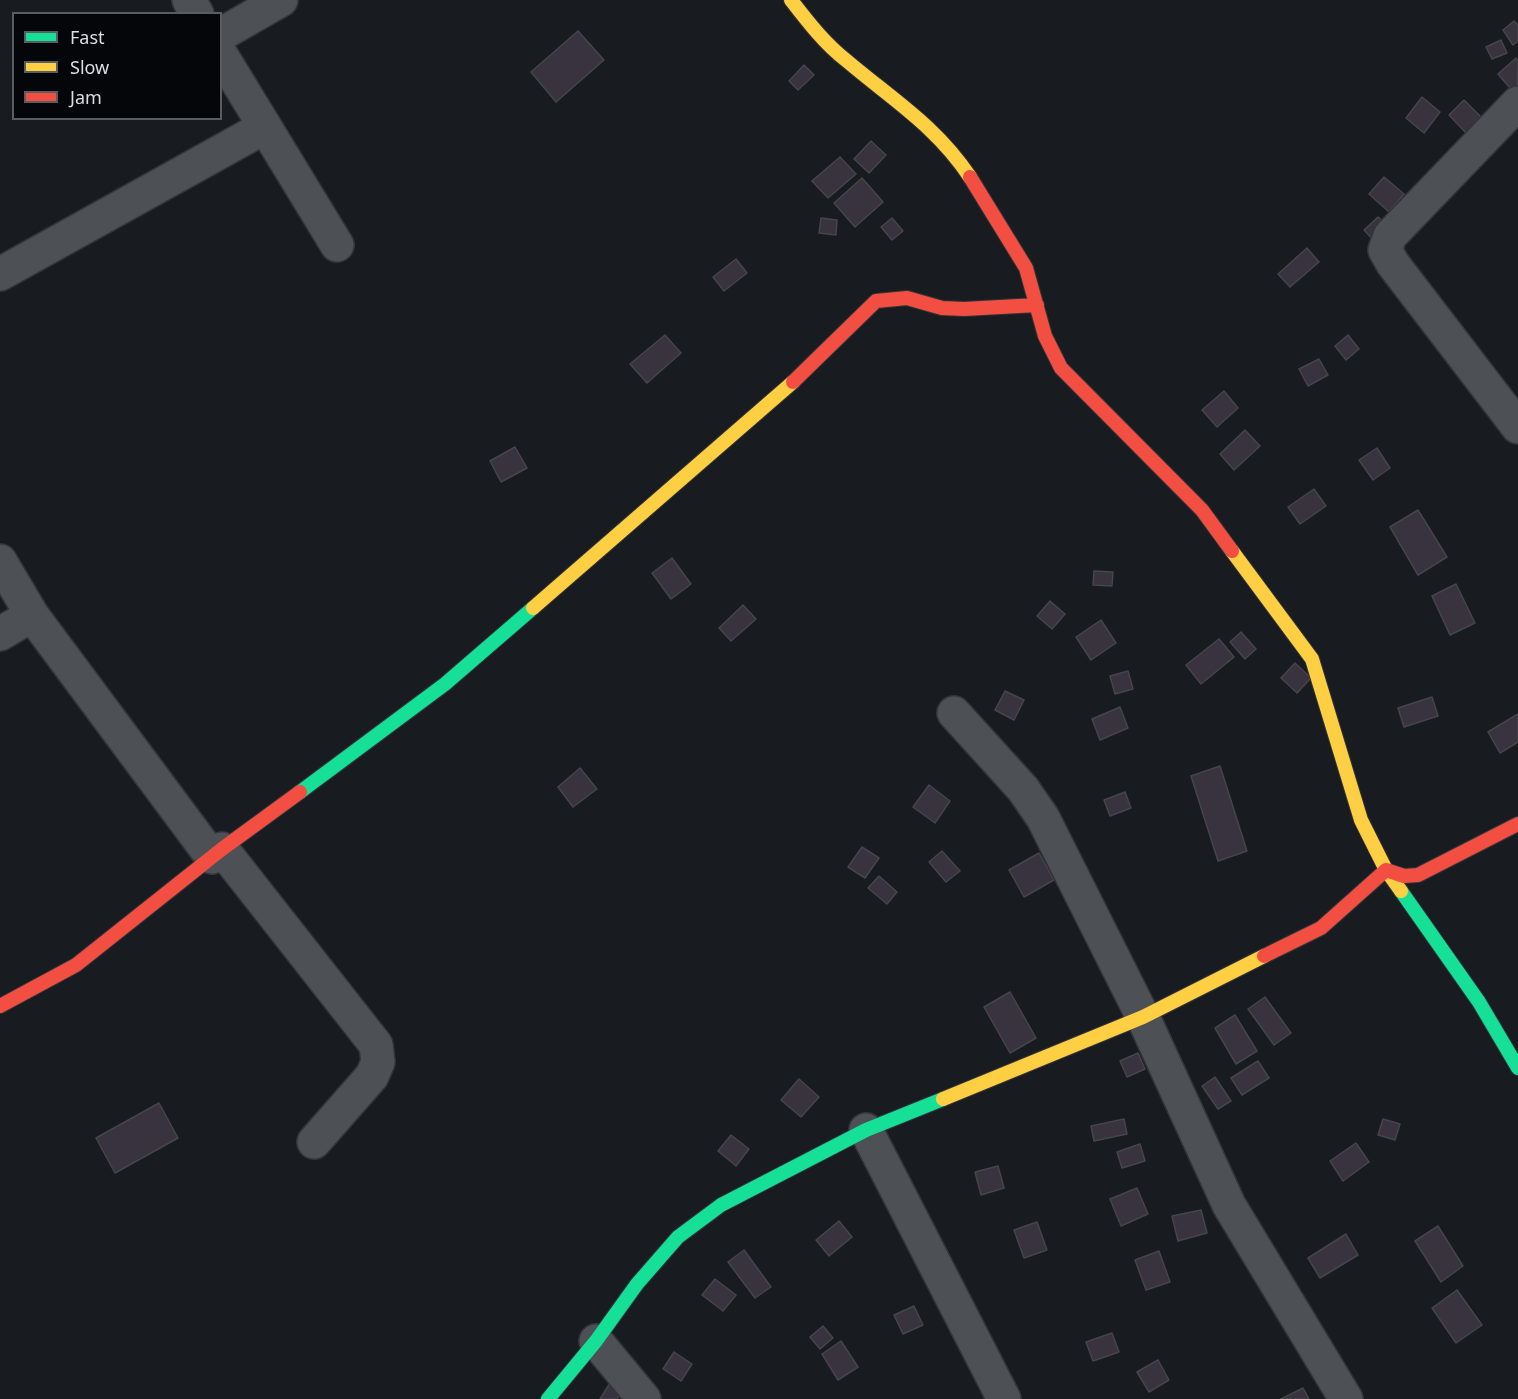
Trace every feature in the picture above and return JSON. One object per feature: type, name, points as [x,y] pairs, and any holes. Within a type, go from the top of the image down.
[{"type":"street","points":[[222,34],[281,0]]},
{"type":"street","points":[[791,0],[820,37],[846,61],[910,110],[939,136],[969,175],[1026,267],[1045,336],[1061,368],[1202,510],[1312,659],[1361,820],[1386,870],[1479,1002],[1518,1068]]},
{"type":"street","points":[[222,56],[263,128],[336,245]]},
{"type":"street","points":[[1518,103],[1390,236],[1385,250],[1393,264],[1518,427]]},
{"type":"street","points":[[0,274],[263,128]]},
{"type":"street","points":[[0,1006],[76,965],[217,853],[445,684],[787,388],[876,301],[893,295],[950,309],[979,310],[1037,305]]},
{"type":"street","points":[[0,561],[32,615],[217,853],[376,1045],[378,1062],[372,1076],[314,1142]]},
{"type":"street","points":[[0,634],[32,615]]},
{"type":"street","points":[[954,713],[1023,789],[1043,818],[1143,1017],[1229,1205],[1346,1399]]},
{"type":"street","points":[[1386,870],[1404,876],[1418,875],[1518,824]]},
{"type":"street","points":[[548,1399],[596,1341],[637,1284],[678,1237],[721,1205],[866,1130],[1143,1017],[1321,928],[1343,911],[1386,870]]},
{"type":"street","points":[[866,1130],[1004,1399]]},
{"type":"street","points":[[596,1341],[644,1399]]},
{"type":"building","points":[[1514,21],[1518,25],[1518,41],[1513,45],[1503,30]]},
{"type":"building","points":[[578,31],[604,60],[556,102],[531,72]]},
{"type":"building","points":[[1501,40],[1507,53],[1492,59],[1486,47]]},
{"type":"building","points":[[1516,58],[1518,61],[1517,96],[1498,74]]},
{"type":"building","points":[[804,65],[814,75],[798,90],[789,81]]},
{"type":"building","points":[[1422,97],[1440,112],[1424,133],[1406,118]]},
{"type":"building","points":[[1464,100],[1483,119],[1467,134],[1449,115]]},
{"type":"building","points":[[871,141],[886,155],[869,173],[854,159]]},
{"type":"building","points":[[840,157],[856,174],[828,198],[812,181]]},
{"type":"building","points":[[1384,177],[1404,194],[1389,212],[1369,194]]},
{"type":"building","points":[[862,178],[883,202],[855,227],[834,203]]},
{"type":"building","points":[[1378,217],[1391,229],[1376,243],[1364,230]]},
{"type":"building","points":[[821,218],[837,220],[836,235],[819,233]]},
{"type":"building","points":[[892,218],[903,231],[892,240],[881,227]]},
{"type":"building","points":[[1307,248],[1319,262],[1290,287],[1278,274]]},
{"type":"building","points":[[736,259],[747,273],[724,291],[713,277]]},
{"type":"building","points":[[665,335],[681,353],[647,383],[630,364]]},
{"type":"building","points":[[1348,335],[1359,349],[1346,360],[1335,346]]},
{"type":"building","points":[[1319,359],[1328,375],[1308,386],[1299,369]]},
{"type":"building","points":[[1224,391],[1238,408],[1217,427],[1202,410]]},
{"type":"building","points":[[1245,430],[1260,446],[1234,470],[1220,454]]},
{"type":"building","points":[[515,447],[527,468],[501,482],[490,461]]},
{"type":"building","points":[[1377,448],[1390,468],[1373,480],[1359,460]]},
{"type":"building","points":[[1314,489],[1326,506],[1300,524],[1288,507]]},
{"type":"building","points":[[1418,510],[1447,557],[1418,575],[1390,527]]},
{"type":"building","points":[[672,558],[691,584],[671,599],[652,573]]},
{"type":"building","points":[[1094,571],[1113,572],[1112,586],[1093,585]]},
{"type":"building","points":[[1456,584],[1475,623],[1450,635],[1432,596]]},
{"type":"building","points":[[1050,601],[1065,614],[1052,629],[1037,616]]},
{"type":"building","points":[[743,605],[756,619],[731,641],[719,628]]},
{"type":"building","points":[[1101,620],[1116,643],[1091,660],[1076,637]]},
{"type":"building","points":[[1241,632],[1256,649],[1245,659],[1230,642]]},
{"type":"building","points":[[1219,639],[1234,657],[1201,684],[1186,665]]},
{"type":"building","points":[[1295,663],[1311,678],[1297,693],[1281,678]]},
{"type":"building","points":[[1128,671],[1133,689],[1115,694],[1110,676]]},
{"type":"building","points":[[1005,691],[1024,700],[1014,720],[995,710]]},
{"type":"building","points":[[1432,697],[1438,716],[1404,727],[1398,708]]},
{"type":"building","points":[[1120,707],[1128,728],[1100,740],[1092,719]]},
{"type":"building","points":[[1518,714],[1518,742],[1500,753],[1488,732]]},
{"type":"building","points":[[1220,766],[1247,851],[1218,861],[1191,776]]},
{"type":"building","points":[[580,768],[597,789],[573,807],[558,787]]},
{"type":"building","points":[[929,785],[950,801],[935,823],[913,807]]},
{"type":"building","points":[[1125,792],[1131,808],[1110,816],[1104,800]]},
{"type":"building","points":[[862,847],[879,858],[865,878],[848,867]]},
{"type":"building","points":[[942,851],[960,871],[946,882],[929,862]]},
{"type":"building","points":[[1039,853],[1054,880],[1024,897],[1009,870]]},
{"type":"building","points":[[879,876],[897,892],[887,904],[868,888]]},
{"type":"building","points":[[1010,992],[1036,1038],[1010,1053],[984,1007]]},
{"type":"building","points":[[1265,997],[1291,1033],[1274,1045],[1248,1009]]},
{"type":"building","points":[[1235,1015],[1257,1051],[1236,1064],[1215,1028]]},
{"type":"building","points":[[1138,1053],[1145,1069],[1127,1077],[1120,1061]]},
{"type":"building","points":[[1258,1061],[1269,1078],[1242,1095],[1231,1078]]},
{"type":"building","points":[[1215,1077],[1231,1101],[1218,1109],[1202,1086]]},
{"type":"building","points":[[799,1079],[819,1097],[801,1117],[781,1100]]},
{"type":"building","points":[[159,1103],[178,1138],[115,1173],[96,1138]]},
{"type":"building","points":[[1124,1119],[1127,1134],[1094,1141],[1091,1126]]},
{"type":"building","points":[[1383,1119],[1400,1124],[1395,1140],[1378,1135]]},
{"type":"building","points":[[731,1135],[749,1149],[736,1166],[718,1151]]},
{"type":"building","points":[[1356,1143],[1369,1162],[1343,1181],[1330,1161]]},
{"type":"building","points":[[1140,1144],[1145,1161],[1122,1168],[1117,1152]]},
{"type":"building","points":[[998,1166],[1004,1188],[981,1195],[975,1172]]},
{"type":"building","points":[[1137,1188],[1148,1214],[1121,1226],[1110,1199]]},
{"type":"building","points":[[1201,1210],[1207,1233],[1178,1241],[1172,1216]]},
{"type":"building","points":[[839,1221],[852,1237],[829,1256],[816,1240]]},
{"type":"building","points":[[1037,1222],[1047,1250],[1024,1258],[1014,1230]]},
{"type":"building","points":[[1438,1226],[1463,1266],[1441,1282],[1415,1241]]},
{"type":"building","points":[[1346,1234],[1358,1255],[1320,1278],[1308,1258]]},
{"type":"building","points":[[744,1250],[771,1287],[755,1298],[728,1262]]},
{"type":"building","points":[[1159,1251],[1170,1282],[1146,1290],[1135,1260]]},
{"type":"building","points":[[715,1279],[736,1295],[723,1311],[702,1295]]},
{"type":"building","points":[[1457,1290],[1482,1325],[1456,1343],[1432,1308]]},
{"type":"building","points":[[914,1306],[923,1325],[903,1334],[894,1315]]},
{"type":"building","points":[[823,1326],[833,1338],[820,1349],[810,1337]]},
{"type":"building","points":[[1112,1333],[1119,1352],[1093,1361],[1086,1342]]},
{"type":"building","points":[[841,1341],[858,1367],[838,1380],[822,1354]]},
{"type":"building","points":[[674,1352],[692,1364],[681,1381],[663,1369]]},
{"type":"building","points":[[1158,1360],[1169,1380],[1149,1392],[1137,1372]]},
{"type":"building","points":[[610,1383],[622,1391],[617,1399],[600,1399]]},
{"type":"building","points":[[1303,1388],[1309,1399],[1281,1399]]},
{"type":"traffic: fast","points":[[300,792],[445,684],[533,608]]},
{"type":"traffic: fast","points":[[1401,891],[1479,1002],[1518,1068]]},
{"type":"traffic: fast","points":[[548,1399],[596,1341],[637,1284],[678,1237],[721,1205],[866,1130],[943,1099]]},
{"type":"traffic: slow","points":[[791,0],[831,47],[928,128],[957,159],[970,177]]},
{"type":"traffic: slow","points":[[533,608],[793,382]]},
{"type":"traffic: slow","points":[[1232,551],[1312,659],[1361,820],[1386,870],[1401,891]]},
{"type":"traffic: slow","points":[[943,1099],[1143,1017],[1264,956]]},
{"type":"traffic: jam","points":[[970,177],[1026,268],[1045,336],[1061,368],[1202,510],[1232,551]]},
{"type":"traffic: jam","points":[[793,382],[876,301],[907,298],[942,308],[964,309],[1037,305]]},
{"type":"traffic: jam","points":[[0,1006],[76,965],[222,849],[300,792]]},
{"type":"traffic: jam","points":[[1264,956],[1321,928],[1386,870],[1404,876],[1418,875],[1518,824]]}]
